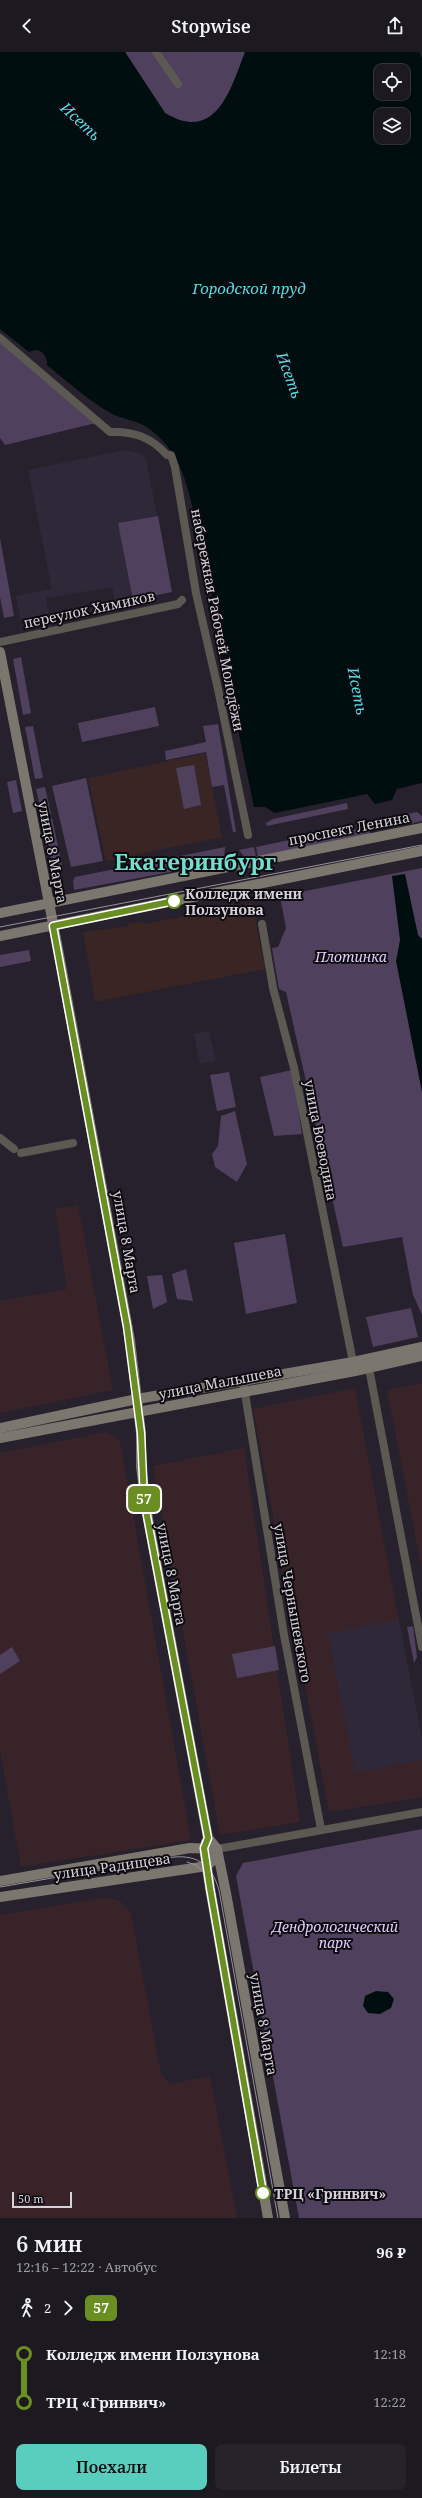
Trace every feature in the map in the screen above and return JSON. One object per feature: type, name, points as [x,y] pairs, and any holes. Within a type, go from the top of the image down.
[{"type":"main road","name":"улица 8 Марта","points":[[0,652],[49,903],[130,1340],[137,1399],[144,1500],[208,1838],[217,1849],[285,2218]]},
{"type":"main road","name":"проспект Ленина","points":[[0,913],[422,828]]},
{"type":"main road","points":[[0,936],[418,852]]},
{"type":"main road","name":"улица Малышева","points":[[0,1428],[137,1399],[353,1362],[368,1364],[422,1347]]},
{"type":"main road","name":"улица Малышева","points":[[0,1438],[245,1392],[368,1364],[422,1356]]},
{"type":"main road","points":[[208,1838],[204,1848],[206,1866],[268,2218]]},
{"type":"main road","name":"улица Радищева","points":[[0,1881],[190,1848],[217,1849]]},
{"type":"main road","points":[[206,1866],[214,1859],[217,1849]]},
{"type":"main road","name":"улица Радищева","points":[[0,1897],[206,1866]]},
{"type":"street","points":[[156,52],[178,84]]},
{"type":"street","name":"набережная Рабочей Молодёжи","points":[[0,338],[110,432],[123,431],[140,435],[157,444],[167,455],[171,454],[175,467],[196,593],[218,689],[248,835]]},
{"type":"street","name":"переулок Химиков","points":[[0,642],[178,604],[182,600]]},
{"type":"street","name":"улица Воеводина","points":[[262,924],[273,988],[294,1068],[306,1135],[353,1362]]},
{"type":"street","points":[[0,1138],[18,1151],[73,1143]]},
{"type":"street","points":[[368,1364],[422,1647]]},
{"type":"street","name":"улица Чернышевского","points":[[243,1381],[284,1635],[321,1829]]},
{"type":"street","name":"улица Радищева","points":[[217,1849],[321,1829],[422,1812]]},
{"type":"shaded area","points":[[124,450],[140,453],[146,459],[172,592],[116,603],[112,587],[46,598],[49,615],[21,620],[16,596],[52,589],[28,470]]},
{"type":"shaded area","points":[[205,753],[222,837],[106,861],[88,778]]},
{"type":"shaded area","points":[[252,903],[265,969],[95,1002],[83,932],[128,926],[128,924],[143,921],[144,924]]},
{"type":"shaded area","points":[[209,1031],[216,1061],[200,1064],[194,1034]]},
{"type":"shaded area","points":[[78,1205],[113,1390],[0,1413],[0,1301],[67,1289],[55,1209]]},
{"type":"shaded area","points":[[422,1383],[422,1571],[387,1390]]},
{"type":"shaded area","points":[[355,1388],[422,1743],[422,1797],[329,1812],[253,1409]]},
{"type":"shaded area","points":[[107,1432],[120,1441],[191,1840],[21,1867],[0,1750],[0,1453]]},
{"type":"shaded area","points":[[244,1448],[300,1822],[220,1835],[153,1466]]},
{"type":"shaded area","points":[[399,1620],[422,1738],[422,1760],[355,1773],[328,1633]]},
{"type":"shaded area","name":"ТРЦ «Гринвич»","points":[[105,1897],[120,1901],[131,1913],[161,2074],[170,2084],[210,2076],[237,2218],[0,2218],[0,1915]]},
{"type":"green space","points":[[125,52],[245,52],[234,82],[219,108],[209,117],[197,122],[183,121],[165,113]]},
{"type":"green space","points":[[0,343],[96,423],[5,445],[0,438]]},
{"type":"green space","points":[[158,516],[172,592],[133,600],[118,523]]},
{"type":"green space","points":[[0,538],[14,616],[4,618],[0,597]]},
{"type":"green space","points":[[21,657],[31,713],[23,715],[13,659]]},
{"type":"green space","points":[[155,707],[159,726],[82,742],[78,723]]},
{"type":"green space","points":[[218,724],[236,832],[233,832],[224,785],[212,787],[206,752],[166,760],[165,751],[206,742],[203,726]]},
{"type":"green space","points":[[33,726],[43,778],[35,779],[25,727]]},
{"type":"green space","points":[[194,765],[201,805],[184,809],[176,768]]},
{"type":"green space","points":[[86,778],[103,861],[71,867],[52,786]]},
{"type":"green space","points":[[16,780],[22,811],[13,813],[7,782]]},
{"type":"green space","points":[[45,787],[51,814],[42,815],[36,789]]},
{"type":"green space","points":[[347,803],[348,809],[267,826],[266,823],[273,819]]},
{"type":"green space","points":[[417,812],[422,816],[422,821],[409,824],[407,814]]},
{"type":"green space","points":[[52,818],[63,870],[54,872],[43,820]]},
{"type":"green space","points":[[368,823],[370,834],[258,857],[256,847],[347,828],[348,831],[359,828],[359,825]]},
{"type":"green space","points":[[225,847],[224,860],[219,863],[74,890],[73,881],[75,877]]},
{"type":"green space","points":[[254,847],[256,857],[245,858],[239,850]]},
{"type":"green space","name":"Плотинка","points":[[422,868],[422,1315],[413,1295],[402,1237],[343,1247],[286,992],[279,989],[272,948],[278,947],[286,928],[280,896]]},
{"type":"green space","points":[[29,950],[31,961],[0,967],[0,955]]},
{"type":"green space","points":[[292,1070],[302,1134],[274,1136],[260,1077]]},
{"type":"green space","points":[[229,1072],[236,1107],[217,1111],[210,1075]]},
{"type":"green space","points":[[235,1111],[247,1164],[237,1182],[215,1167],[212,1154],[218,1146],[221,1116]]},
{"type":"green space","points":[[285,1234],[297,1303],[246,1314],[234,1243]]},
{"type":"green space","points":[[186,1269],[193,1301],[177,1299],[172,1274]]},
{"type":"green space","points":[[162,1275],[167,1302],[153,1309],[147,1276]]},
{"type":"green space","points":[[411,1308],[418,1337],[373,1347],[366,1317]]},
{"type":"green space","points":[[413,1626],[417,1657],[414,1663],[407,1627]]},
{"type":"green space","points":[[275,1646],[279,1670],[237,1678],[232,1654]]},
{"type":"green space","points":[[12,1647],[20,1661],[0,1674],[0,1655]]},
{"type":"green space","name":"Дендрологический парк","points":[[422,1829],[422,2218],[299,2218],[236,1876],[243,1863]]},
{"type":"water","name":"Городской пруд","points":[[0,52],[125,52],[165,113],[183,121],[197,122],[209,117],[219,108],[234,82],[245,52],[420,52],[422,58],[422,783],[397,789],[392,800],[375,804],[367,794],[275,813],[265,807],[254,807],[230,691],[208,603],[212,594],[204,586],[193,532],[197,531],[191,501],[182,471],[166,445],[156,434],[143,425],[114,415],[96,404],[47,365],[46,358],[42,352],[36,350],[29,352],[0,329]]},
{"type":"water","points":[[405,874],[418,935],[422,939],[422,1092],[396,961],[400,940],[392,876]]},
{"type":"water","points":[[376,1991],[388,1992],[394,1999],[391,2008],[380,2014],[368,2013],[363,2006],[365,1996]]},
{"type":"tram line","points":[[0,927],[422,845]]},
{"type":"tram line","points":[[0,1887],[174,1857],[191,1858],[197,1860],[208,1868],[213,1874],[219,1890],[278,2218]]},
{"type":"tram line","points":[[187,1862],[196,1865],[211,1879]]},
{"type":"bus line","name":"57","points":[[174,901],[53,926],[105,1198],[130,1340],[141,1433],[141,1467],[144,1500],[208,1838],[204,1848],[210,1888],[263,2193]]},
{"type":"place","name":"Колледж имени Ползунова","points":[[174,901]]},
{"type":"place","name":"ТРЦ «Гринвич»","points":[[263,2193]]},
{"type":"district","name":"Екатеринбург","points":[[195,861]]},
{"type":"water label","name":"Исеть","points":[[81,121]]},
{"type":"water label","name":"Исеть","points":[[290,375]]},
{"type":"water label","name":"Исеть","points":[[358,691]]}]
